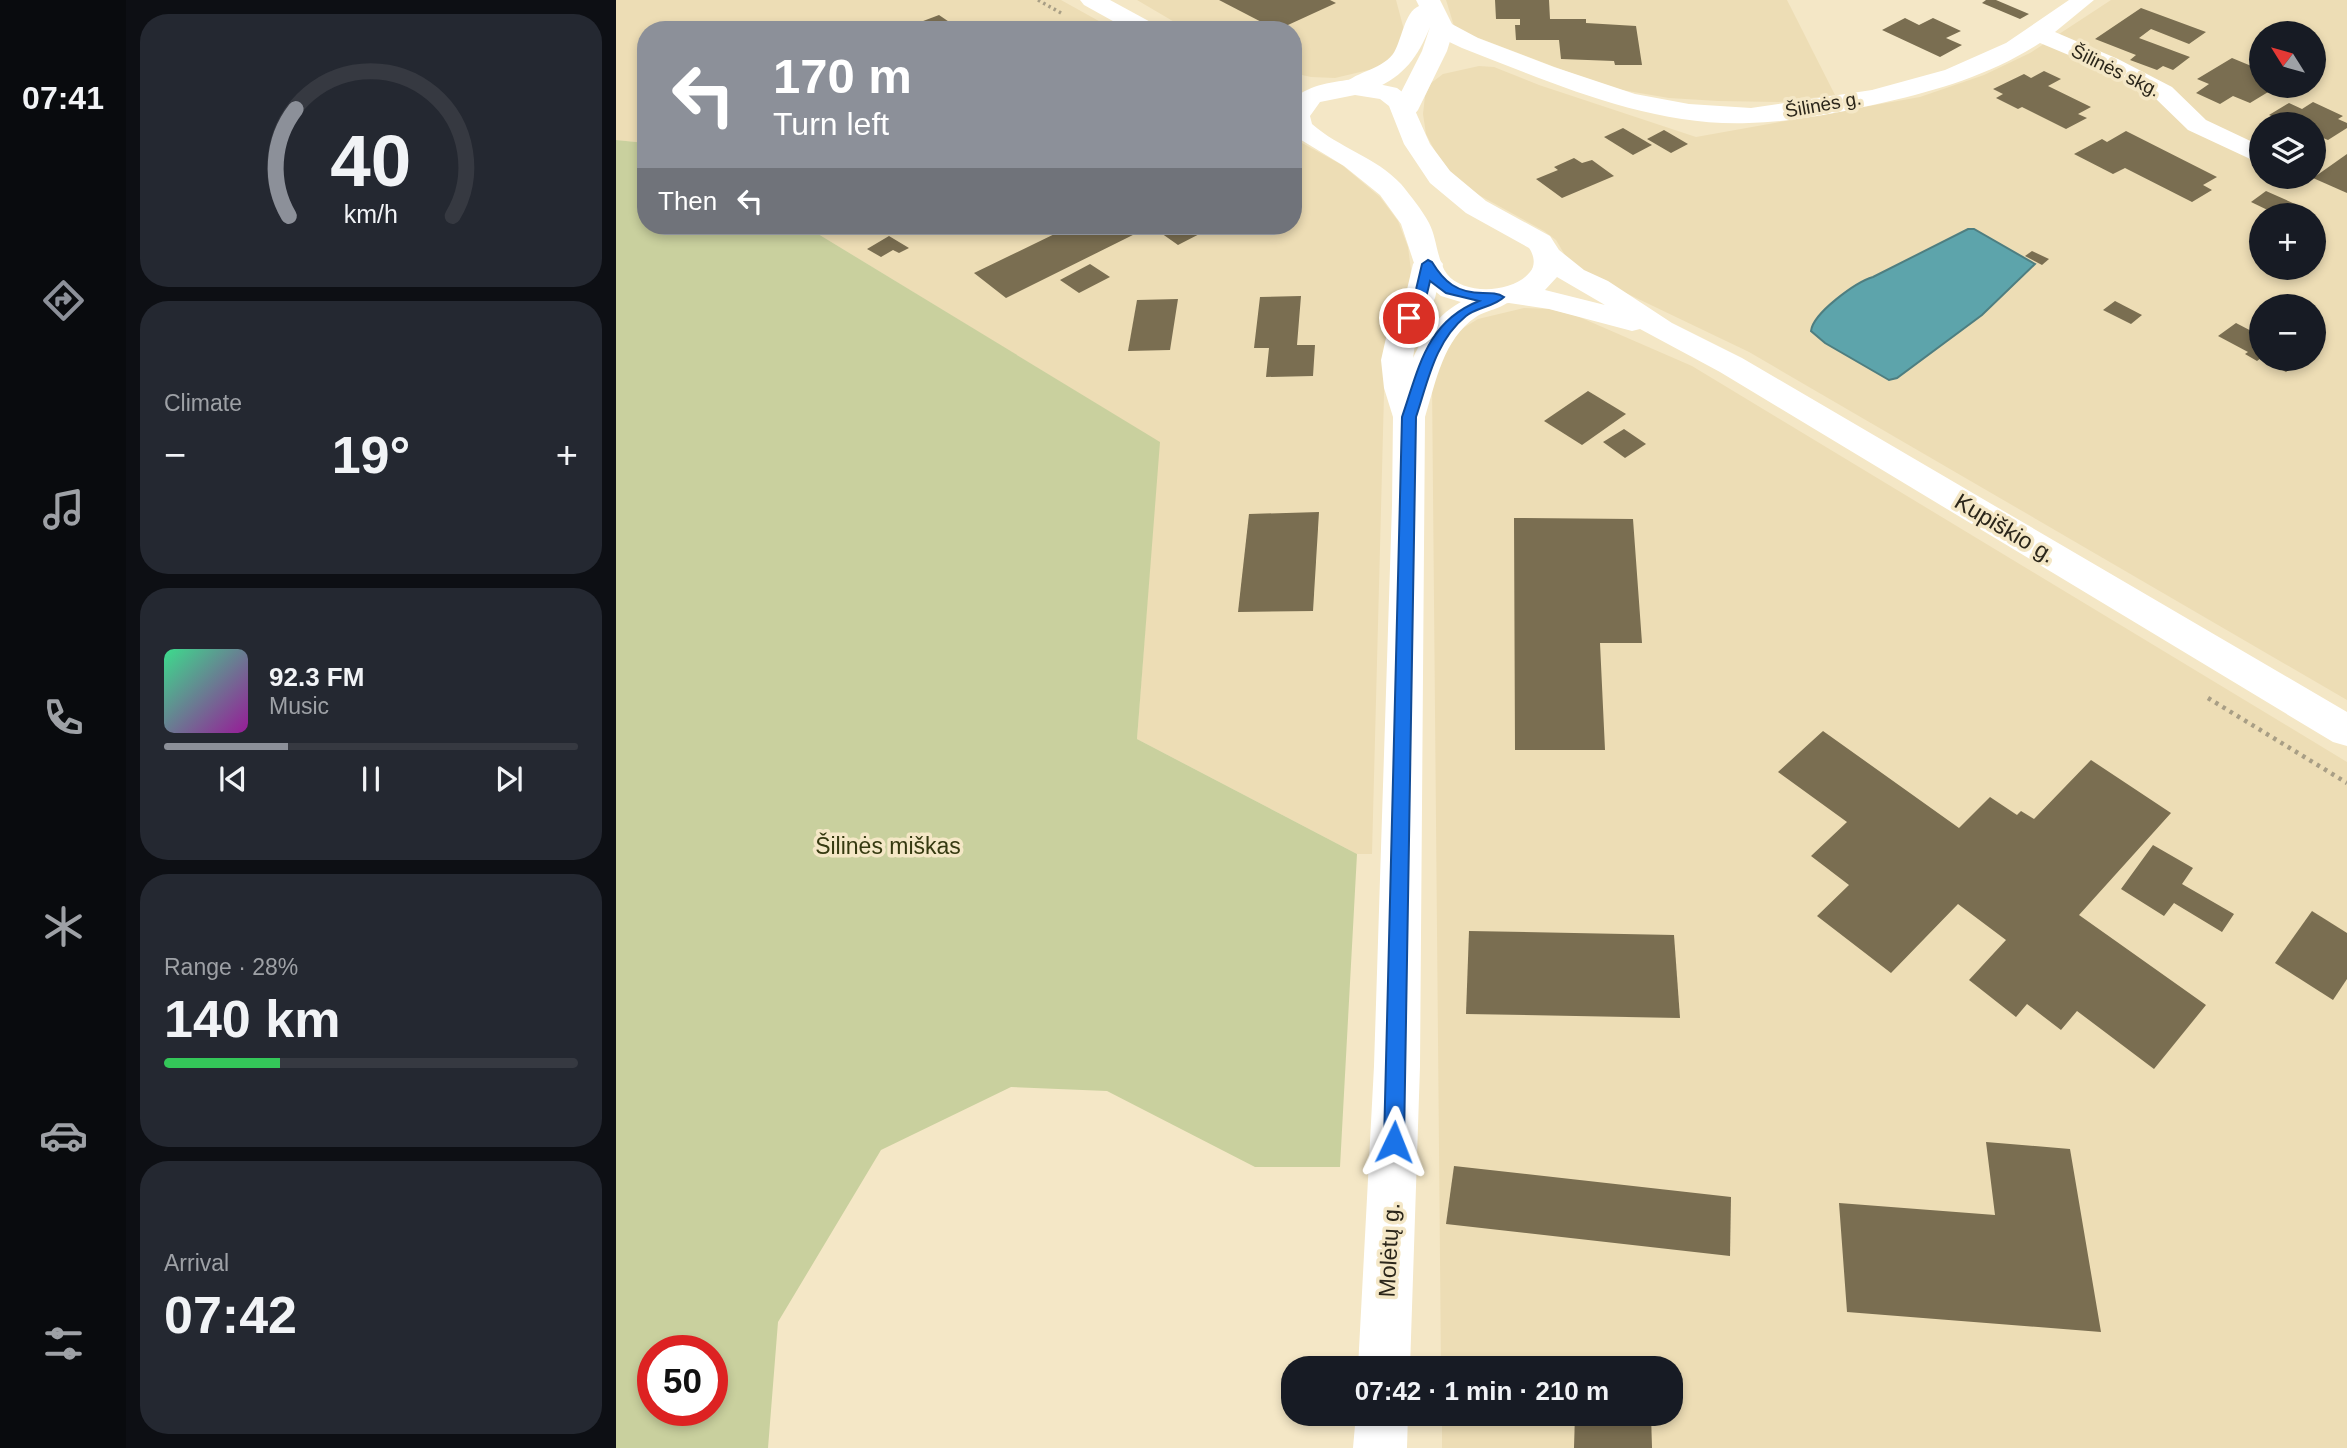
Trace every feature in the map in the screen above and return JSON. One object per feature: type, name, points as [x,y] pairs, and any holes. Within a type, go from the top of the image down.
[{"type":"main road","points":[[1092,0],[1130,21]]},
{"type":"main road","points":[[1405,110],[1413,90],[1429,69],[1442,28],[1427,0]]},
{"type":"main road","points":[[1302,105],[1311,97],[1381,77],[1395,68],[1405,57],[1427,0]]},
{"type":"main road","points":[[1302,81],[1388,93],[1400,102],[1405,110]]},
{"type":"main road","name":"Kupiškio g.","points":[[1405,110],[1417,144],[1440,177],[1476,207],[1540,242],[1548,255],[1574,276],[1598,287],[1661,330],[1801,406],[2347,731]]},
{"type":"main road","points":[[1302,129],[1354,160],[1390,189],[1415,224],[1428,264]]},
{"type":"main road","name":"Molėtų g.","points":[[1385,1356],[1397,1066],[1409,417],[1432,347],[1446,328],[1463,312],[1528,289],[1541,279],[1548,267],[1548,255]]},
{"type":"main road","name":"Kupiškio g.","points":[[1428,264],[1434,278],[1451,290],[1474,297],[1505,296],[1551,300],[1661,330]]},
{"type":"main road","name":"Molėtų g.","points":[[1409,417],[1400,388],[1397,360],[1401,338],[1420,298],[1428,264]]},
{"type":"main road","points":[[1380,1448],[1381,1426]]},
{"type":"street","name":"Šilinės g.","points":[[1442,28],[1454,37],[1491,49],[1586,89],[1681,109],[1746,116],[1817,108],[1956,74],[2005,54],[2083,0]]},
{"type":"street","name":"Šilinės skg.","points":[[2037,33],[2110,64],[2163,92],[2197,125],[2249,150]]},
{"type":"street","name":"Šilinės g.","points":[[1429,69],[1449,61],[1472,59],[1495,60],[1545,72]]},
{"type":"path","points":[[2200,694],[2347,783]]},
{"type":"shaded area","points":[[616,0],[1061,0],[1099,21],[637,21],[637,142],[616,140]]},
{"type":"shaded area","points":[[1137,0],[1396,0],[1404,30],[1401,44],[1391,59],[1377,68],[1335,78],[1302,75],[1302,21],[1173,21]]},
{"type":"shaded area","points":[[1446,0],[1787,0],[1835,95],[1779,102],[1718,101],[1669,98],[1610,88],[1455,29]]},
{"type":"shaded area","points":[[2111,0],[2347,0],[2347,700],[1749,352],[1582,272],[1569,262],[1556,240],[1477,194],[1453,175],[1426,134],[1423,114],[1425,96],[1431,83],[1443,74],[1479,66],[1494,67],[1539,85],[1696,137],[1920,97],[1984,75],[2030,53]]},
{"type":"shaded area","points":[[1302,143],[1342,165],[1380,197],[1398,221],[1408,247],[1411,270],[1408,293],[1393,324],[1385,356],[1372,854],[1357,854],[1137,739],[1159,442],[820,235],[1302,235]]},
{"type":"shaded area","points":[[1524,308],[1550,309],[1577,316],[1692,366],[2347,762],[2347,1448],[1442,1448],[1442,1426],[1683,1426],[1683,1356],[1441,1356],[1432,382],[1439,362],[1460,330],[1478,319]]},
{"type":"green space","name":"Šilinės miškas","points":[[616,140],[637,142],[637,235],[820,235],[1160,442],[1137,739],[1357,854],[1340,1167],[1255,1167],[1107,1091],[1011,1087],[881,1150],[778,1322],[768,1448],[616,1448]]},
{"type":"water","points":[[1968,229],[1974,229],[2035,264],[1982,315],[1897,378],[1889,380],[1825,343],[1811,331],[1827,307],[1856,285]]},
{"type":"building","points":[[1219,0],[1330,0],[1336,3],[1297,21],[1260,21]]},
{"type":"building","points":[[1495,0],[1549,0],[1550,19],[1586,19],[1586,23],[1636,26],[1642,65],[1561,59],[1559,40],[1516,40],[1515,25],[1520,25],[1520,19],[1496,19]]},
{"type":"building","points":[[1996,0],[2029,14],[2020,19],[1982,3]]},
{"type":"building","points":[[2141,8],[2206,32],[2189,44],[2151,29],[2139,38],[2190,57],[2173,70],[2163,66],[2157,70],[2130,60],[2136,55],[2095,39]]},
{"type":"building","points":[[939,15],[948,21],[923,21]]},
{"type":"building","points":[[1905,18],[1919,25],[1933,18],[1961,31],[1946,38],[1962,45],[1940,57],[1882,30]]},
{"type":"building","points":[[2232,58],[2249,65],[2249,98],[2258,98],[2250,103],[2233,96],[2220,104],[2196,93],[2209,84],[2197,79]]},
{"type":"building","points":[[2044,71],[2061,79],[2048,86],[2091,107],[2078,114],[2087,118],[2066,129],[2022,107],[2018,109],[1996,98],[2003,94],[1993,89],[2024,74],[2031,78]]},
{"type":"building","points":[[2313,102],[2343,116],[2338,119],[2347,123],[2347,128],[2328,140],[2326,112],[2274,112],[2289,103],[2302,109]]},
{"type":"building","points":[[1623,128],[1652,145],[1633,155],[1604,137]]},
{"type":"building","points":[[1664,130],[1688,144],[1671,153],[1647,139]]},
{"type":"building","points":[[2126,131],[2217,177],[2203,185],[2212,190],[2192,202],[2125,168],[2113,174],[2074,154],[2102,139],[2107,142]]},
{"type":"building","points":[[2347,154],[2347,193],[2326,184],[2326,169]]},
{"type":"building","points":[[1574,158],[1582,163],[1592,160],[1614,176],[1562,198],[1536,179],[1558,170],[1554,167]]},
{"type":"building","points":[[2266,191],[2293,203],[2253,203],[2251,202]]},
{"type":"building","points":[[1052,235],[1133,235],[1006,298],[974,273]]},
{"type":"building","points":[[1164,235],[1197,235],[1178,245]]},
{"type":"building","points":[[889,236],[909,248],[899,253],[893,250],[881,257],[867,249]]},
{"type":"building","points":[[2032,251],[2049,259],[2042,265],[2025,256]]},
{"type":"building","points":[[1090,264],[1110,277],[1079,293],[1060,280]]},
{"type":"building","points":[[1301,296],[1297,345],[1315,345],[1313,376],[1266,377],[1269,348],[1254,348],[1260,297]]},
{"type":"building","points":[[1178,299],[1170,350],[1128,351],[1137,300]]},
{"type":"building","points":[[2115,301],[2142,315],[2131,324],[2103,310]]},
{"type":"building","points":[[2236,323],[2249,330],[2249,356],[2245,354],[2248,352],[2218,336]]},
{"type":"building","points":[[1588,391],[1626,414],[1582,445],[1544,421]]},
{"type":"building","points":[[1624,429],[1646,444],[1625,458],[1603,442]]},
{"type":"building","points":[[1319,512],[1313,611],[1238,612],[1249,514]]},
{"type":"building","points":[[1514,518],[1633,519],[1642,643],[1600,643],[1605,750],[1515,750]]},
{"type":"building","points":[[1823,731],[1959,828],[1990,797],[2017,815],[2021,811],[2034,819],[2091,760],[2171,813],[2079,915],[2206,1005],[2154,1069],[2077,1011],[2061,1030],[2027,1004],[2016,1017],[1969,980],[2006,940],[1958,904],[1891,973],[1817,916],[1849,885],[1811,856],[1847,822],[1778,772]]},
{"type":"building","points":[[2153,845],[2193,868],[2182,884],[2234,914],[2222,932],[2174,903],[2164,916],[2121,889]]},
{"type":"building","points":[[2312,911],[2347,933],[2347,979],[2333,1000],[2275,963]]},
{"type":"building","points":[[1469,931],[1674,935],[1680,1018],[1466,1014]]},
{"type":"building","points":[[1986,1142],[2070,1149],[2101,1332],[1847,1312],[1839,1203],[1995,1215]]},
{"type":"building","points":[[1454,1166],[1731,1197],[1730,1256],[1446,1224]]},
{"type":"building","points":[[1575,1426],[1651,1426],[1652,1448],[1574,1448]]},
{"type":"route","points":[[1394,1142],[1408,585],[1409,417],[1432,347],[1446,328],[1463,312],[1498,297],[1474,297],[1451,290],[1434,278],[1428,264],[1420,298],[1409,318]]}]
